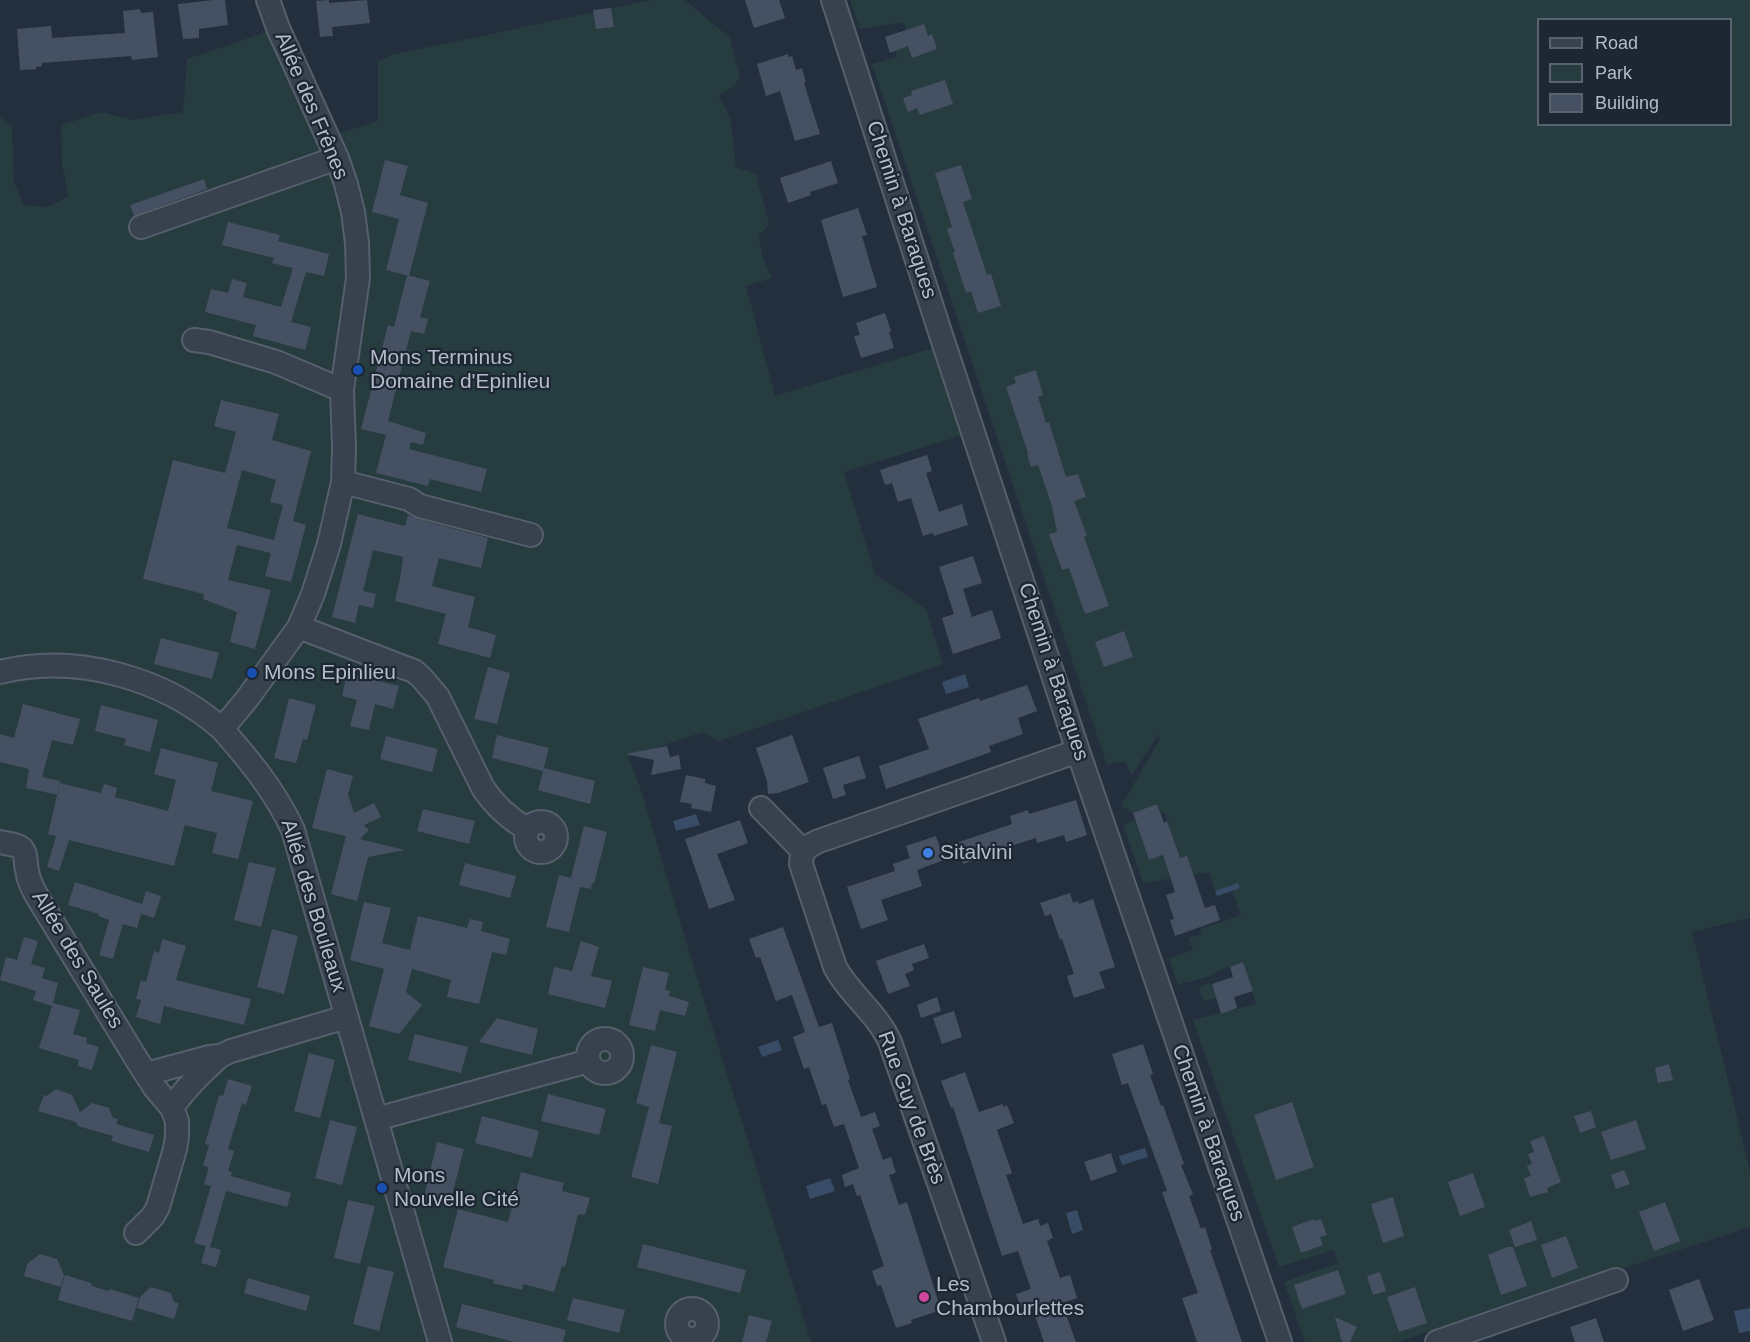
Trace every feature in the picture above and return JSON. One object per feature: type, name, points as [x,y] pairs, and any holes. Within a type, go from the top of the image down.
[{"type":"street","name":"Allée des Frênes","points":[[222,729],[247,699],[298,627],[313,594],[329,544],[343,482],[342,390],[358,278],[357,243],[352,212],[337,158],[278,28],[268,0]]},
{"type":"street","name":"Chemin à Baraques","points":[[833,0],[1078,751],[1280,1342]]},
{"type":"street","points":[[141,227],[337,158]]},
{"type":"street","points":[[194,340],[209,342],[276,362],[342,390]]},
{"type":"street","points":[[343,482],[409,499],[420,506],[531,535]]},
{"type":"street","points":[[298,627],[404,667],[423,678],[438,697],[483,788],[502,812],[527,830]]},
{"type":"street","name":"Allée des Bouleaux","points":[[0,672],[52,666],[121,675],[142,682],[203,714],[222,729],[266,782],[293,830],[440,1342]]},
{"type":"street","points":[[761,808],[803,851],[819,841],[1078,751]]},
{"type":"street","name":"Allée des Saules","points":[[0,842],[23,850],[30,882],[38,898],[151,1081]]},
{"type":"street","name":"Rue Guy de Brès","points":[[803,851],[801,864],[834,967],[841,979],[877,1020],[890,1042],[994,1342]]},
{"type":"street","name":"Allée des Bouleaux","points":[[151,1081],[209,1058],[346,1017]]},
{"type":"street","name":"Allée des Bouleaux","points":[[172,1108],[196,1078],[220,1056]]},
{"type":"street","points":[[376,1119],[589,1061]]},
{"type":"street","points":[[136,1233],[153,1216],[166,1181],[177,1137],[177,1121],[172,1108],[151,1081]]},
{"type":"street","points":[[1437,1342],[1616,1280]]},
{"type":"green space","points":[[651,0],[685,0],[730,38],[740,77],[734,86],[719,96],[730,117],[736,167],[756,174],[769,224],[759,236],[762,255],[772,278],[746,286],[775,396],[936,347],[963,435],[844,472],[875,574],[926,609],[943,664],[719,741],[703,732],[628,757],[642,793],[701,991],[811,1342],[0,1342],[0,116],[12,126],[14,181],[23,205],[48,207],[69,196],[62,165],[61,125],[102,112],[132,120],[183,112],[187,59],[278,28],[328,137],[378,121],[378,61],[392,55]]},
{"type":"green space","points":[[850,0],[1750,0],[1750,918],[1692,932],[1750,1171],[1750,1227],[1397,1342],[1305,1342],[1284,1282],[1338,1263],[1333,1250],[1279,1267],[1193,1020],[1256,1004],[1243,963],[1178,985],[1169,958],[1193,950],[1189,938],[1202,934],[1201,929],[1241,915],[1232,891],[1217,896],[1209,872],[1143,883],[1123,825],[1135,820],[1149,860],[1173,852],[1165,812],[1161,813],[1157,804],[1133,813],[1121,806],[1160,739],[1158,735],[1132,775],[1124,761],[1107,765],[872,64],[897,57],[891,35],[906,30],[903,22],[860,29]]},
{"type":"green space","points":[[1211,983],[1216,998],[1203,1001],[1199,987]]},
{"type":"water","points":[[965,674],[969,687],[946,694],[942,682]]},
{"type":"water","points":[[696,814],[700,825],[676,831],[673,821]]},
{"type":"water","points":[[1238,883],[1240,888],[1217,896],[1215,891]]},
{"type":"water","points":[[778,1040],[782,1050],[762,1057],[758,1047]]},
{"type":"water","points":[[1145,1148],[1148,1157],[1122,1165],[1119,1156]]},
{"type":"water","points":[[830,1178],[835,1191],[810,1199],[806,1186]]},
{"type":"water","points":[[1077,1210],[1083,1230],[1072,1234],[1066,1213]]},
{"type":"water","points":[[1750,1308],[1750,1331],[1739,1333],[1734,1311]]},
{"type":"building","points":[[225,0],[228,25],[199,29],[199,38],[183,39],[178,4]]},
{"type":"building","points":[[329,0],[329,3],[367,0],[370,23],[332,27],[333,36],[320,37],[316,1]]},
{"type":"building","points":[[745,0],[779,0],[785,18],[754,28]]},
{"type":"building","points":[[611,8],[614,27],[596,29],[593,10]]},
{"type":"building","points":[[140,9],[141,13],[153,12],[158,57],[132,60],[131,56],[42,63],[42,66],[36,69],[20,70],[17,29],[51,26],[52,38],[125,33],[123,11]]},
{"type":"building","points":[[924,24],[928,36],[932,34],[937,49],[912,58],[908,46],[890,53],[885,37]]},
{"type":"building","points":[[788,54],[788,57],[792,56],[796,70],[802,68],[806,82],[804,83],[820,134],[795,141],[780,91],[766,96],[757,64]]},
{"type":"building","points":[[945,80],[953,104],[920,115],[917,108],[908,112],[903,98],[912,95],[911,91]]},
{"type":"building","points":[[385,160],[408,166],[400,195],[428,203],[409,276],[386,270],[399,219],[372,212]]},
{"type":"building","points":[[831,161],[838,183],[810,192],[811,195],[788,203],[780,178]]},
{"type":"building","points":[[961,165],[972,199],[963,202],[987,275],[991,274],[1001,306],[978,313],[971,291],[966,293],[953,253],[955,252],[947,229],[952,227],[935,173]]},
{"type":"building","points":[[204,179],[207,189],[134,216],[130,205]]},
{"type":"building","points":[[858,208],[867,235],[862,236],[877,287],[843,297],[821,220]]},
{"type":"building","points":[[228,222],[280,235],[278,241],[329,254],[324,276],[306,272],[291,322],[311,327],[305,350],[253,336],[256,325],[205,312],[211,289],[228,293],[232,279],[247,283],[243,297],[281,307],[293,268],[272,263],[274,258],[222,245]]},
{"type":"building","points":[[407,275],[430,281],[420,317],[428,319],[424,334],[411,331],[388,421],[426,433],[423,445],[411,442],[409,449],[487,469],[481,492],[430,479],[428,486],[376,473],[386,435],[361,429],[388,325],[394,327]]},
{"type":"building","points":[[885,313],[894,348],[861,358],[854,336],[860,335],[856,323]]},
{"type":"building","points":[[1036,370],[1043,395],[1038,397],[1046,423],[1049,422],[1066,477],[1078,474],[1086,497],[1074,501],[1087,536],[1084,537],[1109,606],[1085,614],[1069,568],[1062,570],[1049,534],[1057,532],[1052,506],[1038,465],[1031,467],[1006,387],[1016,383],[1014,377]]},
{"type":"building","points":[[221,400],[279,414],[272,440],[311,451],[293,521],[306,525],[291,582],[265,576],[271,553],[237,545],[228,580],[271,590],[255,649],[230,642],[237,612],[203,599],[204,594],[143,579],[173,460],[225,473],[236,432],[214,426]],"holes":[[[242,470],[276,480],[270,502],[283,505],[274,540],[227,528]]]},
{"type":"building","points":[[927,455],[932,471],[926,473],[939,512],[962,504],[968,525],[934,536],[933,533],[923,536],[911,498],[898,502],[892,483],[885,485],[880,470]]},
{"type":"building","points":[[358,514],[405,526],[408,515],[488,538],[481,568],[439,558],[432,586],[475,597],[468,627],[496,635],[490,658],[438,644],[446,614],[395,601],[403,557],[373,550],[363,591],[376,594],[373,608],[359,605],[355,623],[332,617]]},
{"type":"building","points":[[973,556],[982,583],[963,589],[972,617],[992,610],[1001,638],[953,654],[942,618],[954,614],[939,567]]},
{"type":"building","points":[[1124,631],[1133,657],[1104,667],[1095,642]]},
{"type":"building","points":[[161,638],[219,653],[212,679],[154,664]]},
{"type":"building","points":[[488,667],[510,673],[497,724],[474,719]]},
{"type":"building","points":[[347,673],[399,686],[393,709],[375,704],[369,730],[350,726],[357,700],[342,696]]},
{"type":"building","points":[[1027,685],[1037,711],[1018,718],[1023,734],[989,746],[991,752],[886,789],[879,766],[929,749],[918,719],[979,698],[980,701]]},
{"type":"building","points":[[289,698],[316,705],[307,740],[303,739],[296,763],[274,758]]},
{"type":"building","points":[[23,704],[80,719],[73,745],[52,740],[42,777],[60,781],[58,795],[26,788],[29,769],[0,762],[0,734],[14,738]]},
{"type":"building","points":[[101,705],[158,720],[150,752],[124,745],[126,739],[95,731]]},
{"type":"building","points":[[497,735],[549,748],[543,771],[492,758]]},
{"type":"building","points":[[792,735],[809,782],[778,793],[768,794],[767,781],[756,748]]},
{"type":"building","points":[[386,736],[438,749],[432,772],[380,759]]},
{"type":"building","points":[[667,746],[670,757],[679,755],[681,769],[651,775],[654,760],[625,754]]},
{"type":"building","points":[[161,748],[218,763],[211,791],[253,801],[238,859],[212,853],[217,833],[185,825],[174,866],[69,840],[59,871],[47,867],[56,836],[48,834],[60,783],[101,793],[104,784],[117,788],[115,797],[168,811],[176,780],[154,774]]},
{"type":"building","points":[[859,756],[866,778],[843,785],[846,795],[833,799],[823,768]]},
{"type":"building","points":[[544,768],[595,781],[590,804],[538,790]]},
{"type":"building","points":[[327,769],[353,776],[348,794],[354,813],[374,803],[381,817],[364,825],[369,830],[360,839],[405,850],[368,857],[357,901],[331,894],[346,836],[312,828]]},
{"type":"building","points":[[686,775],[705,779],[705,783],[716,786],[711,812],[691,808],[692,804],[680,802]]},
{"type":"building","points":[[1076,800],[1087,835],[1066,842],[1064,835],[1037,843],[1036,838],[963,864],[956,843],[1012,824],[1010,816],[1028,810],[1029,814]]},
{"type":"building","points":[[1157,804],[1164,823],[1167,821],[1180,858],[1187,856],[1205,908],[1215,905],[1220,920],[1175,936],[1170,920],[1174,919],[1166,895],[1175,892],[1163,855],[1149,860],[1133,813]]},
{"type":"building","points":[[423,809],[475,821],[469,844],[417,831]]},
{"type":"building","points":[[740,820],[748,843],[717,854],[735,900],[709,909],[685,839]]},
{"type":"building","points":[[584,826],[607,832],[594,884],[592,883],[591,889],[580,887],[569,932],[546,927],[559,875],[571,878]]},
{"type":"building","points":[[936,836],[944,860],[917,870],[922,886],[881,900],[888,920],[861,929],[847,887],[895,871],[893,864],[910,858],[906,846]]},
{"type":"building","points":[[249,862],[276,868],[261,927],[234,920]]},
{"type":"building","points":[[465,863],[516,876],[510,898],[459,885]]},
{"type":"building","points":[[75,882],[142,904],[146,891],[161,896],[154,918],[141,914],[137,928],[123,924],[113,959],[99,955],[109,920],[98,916],[99,914],[68,905]]},
{"type":"building","points":[[1070,893],[1073,903],[1078,901],[1079,904],[1093,899],[1115,967],[1099,972],[1105,988],[1074,998],[1067,976],[1074,974],[1062,939],[1060,940],[1051,914],[1045,916],[1040,903]]},
{"type":"building","points":[[364,902],[391,908],[382,943],[410,950],[418,916],[467,928],[470,919],[483,922],[481,931],[510,939],[506,955],[492,952],[479,1004],[447,997],[451,980],[412,969],[406,992],[422,1005],[399,1034],[369,1026],[384,969],[350,960]]},
{"type":"building","points":[[783,927],[819,1027],[832,1023],[861,1117],[875,1112],[880,1126],[872,1129],[883,1160],[891,1157],[896,1173],[889,1175],[899,1205],[907,1202],[941,1310],[911,1320],[912,1323],[896,1328],[881,1285],[877,1286],[872,1271],[884,1266],[860,1195],[857,1196],[853,1184],[845,1187],[842,1175],[859,1168],[844,1124],[834,1127],[826,1104],[822,1105],[809,1067],[804,1069],[793,1037],[805,1032],[792,995],[776,1001],[760,957],[756,958],[749,939]]},
{"type":"building","points":[[272,929],[298,936],[284,994],[257,987]]},
{"type":"building","points":[[24,937],[38,941],[31,964],[45,968],[42,978],[58,983],[53,1003],[80,1010],[73,1034],[87,1038],[86,1043],[99,1047],[92,1070],[78,1066],[79,1060],[39,1048],[52,1006],[33,1000],[36,991],[0,980],[6,957],[17,960]]},
{"type":"building","points":[[162,939],[186,946],[176,980],[251,999],[244,1025],[164,1006],[160,1024],[136,1017],[141,1000],[136,999],[141,980],[146,982],[154,951],[159,953]]},
{"type":"building","points":[[581,941],[599,947],[591,976],[612,981],[605,1008],[548,994],[554,967],[572,971]]},
{"type":"building","points":[[924,944],[929,958],[912,964],[914,970],[905,974],[910,986],[888,994],[876,961]]},
{"type":"building","points":[[1243,962],[1253,991],[1234,997],[1237,1008],[1221,1014],[1212,984],[1233,977],[1230,967]]},
{"type":"building","points":[[643,967],[669,973],[665,990],[670,991],[669,996],[689,1002],[685,1016],[660,1010],[655,1031],[629,1025]]},
{"type":"building","points":[[937,997],[941,1011],[921,1018],[917,1005]]},
{"type":"building","points":[[954,1011],[962,1037],[942,1044],[933,1018]]},
{"type":"building","points":[[497,1018],[538,1029],[532,1055],[479,1042]]},
{"type":"building","points":[[415,1034],[468,1047],[461,1073],[408,1060]]},
{"type":"building","points":[[1143,1044],[1153,1074],[1150,1075],[1184,1164],[1181,1165],[1193,1194],[1189,1196],[1201,1229],[1205,1227],[1212,1249],[1210,1250],[1242,1342],[1197,1342],[1182,1298],[1198,1293],[1162,1192],[1167,1191],[1128,1083],[1122,1085],[1112,1054]]},
{"type":"building","points":[[651,1045],[677,1052],[659,1123],[672,1126],[658,1184],[631,1177],[649,1107],[636,1103]]},
{"type":"building","points":[[309,1053],[335,1060],[320,1118],[294,1111]]},
{"type":"building","points":[[1669,1064],[1673,1080],[1658,1083],[1655,1068]]},
{"type":"building","points":[[965,1072],[979,1112],[1003,1104],[1003,1107],[1007,1105],[1014,1123],[997,1130],[1012,1173],[1006,1175],[1023,1224],[1038,1219],[1040,1226],[1048,1223],[1053,1238],[1047,1241],[1060,1278],[1070,1275],[1077,1298],[1062,1303],[1076,1342],[1044,1342],[1031,1304],[1021,1308],[1016,1294],[1031,1289],[1018,1251],[1002,1256],[953,1107],[951,1108],[941,1081]]},
{"type":"building","points":[[228,1079],[252,1086],[246,1105],[242,1103],[228,1149],[234,1151],[228,1171],[232,1172],[231,1176],[291,1193],[287,1207],[226,1191],[210,1247],[221,1250],[216,1267],[201,1263],[206,1246],[194,1243],[211,1186],[204,1184],[209,1167],[203,1166],[209,1145],[205,1144],[219,1095],[223,1096]]},
{"type":"building","points":[[56,1089],[72,1095],[80,1112],[92,1103],[109,1108],[113,1118],[118,1119],[116,1124],[154,1135],[149,1152],[111,1141],[113,1136],[78,1126],[76,1122],[38,1111],[44,1095],[47,1096]]},
{"type":"building","points":[[548,1094],[606,1109],[599,1135],[541,1121]]},
{"type":"building","points":[[1292,1102],[1314,1167],[1276,1180],[1254,1115]]},
{"type":"building","points":[[1591,1111],[1596,1127],[1580,1133],[1574,1116]]},
{"type":"building","points":[[482,1116],[539,1131],[532,1158],[475,1143]]},
{"type":"building","points":[[330,1120],[357,1127],[342,1185],[315,1178]]},
{"type":"building","points":[[1636,1120],[1646,1149],[1611,1160],[1601,1132]]},
{"type":"building","points":[[1544,1136],[1561,1182],[1547,1188],[1548,1192],[1530,1197],[1524,1178],[1531,1176],[1527,1166],[1532,1164],[1528,1154],[1534,1152],[1530,1141]]},
{"type":"building","points":[[437,1142],[464,1149],[449,1207],[423,1201]]},
{"type":"building","points":[[1111,1153],[1117,1172],[1091,1181],[1084,1162]]},
{"type":"building","points":[[1624,1170],[1630,1184],[1616,1189],[1611,1175]]},
{"type":"building","points":[[521,1172],[564,1183],[562,1191],[590,1198],[585,1215],[578,1214],[565,1267],[562,1266],[554,1292],[523,1284],[522,1290],[443,1267],[458,1209],[508,1222]]},
{"type":"building","points":[[1473,1173],[1485,1207],[1460,1216],[1448,1182]]},
{"type":"building","points":[[1393,1197],[1404,1236],[1383,1243],[1371,1204]]},
{"type":"building","points":[[348,1200],[375,1206],[360,1264],[334,1258]]},
{"type":"building","points":[[1665,1202],[1680,1241],[1654,1251],[1639,1212]]},
{"type":"building","points":[[1314,1219],[1314,1221],[1321,1219],[1327,1235],[1320,1237],[1323,1245],[1301,1253],[1292,1227]]},
{"type":"building","points":[[1531,1221],[1537,1240],[1515,1247],[1509,1230]]},
{"type":"building","points":[[1566,1236],[1578,1268],[1552,1278],[1541,1245]]},
{"type":"building","points":[[643,1244],[746,1270],[740,1293],[637,1267]]},
{"type":"building","points":[[1507,1247],[1513,1247],[1527,1286],[1501,1295],[1488,1255]]},
{"type":"building","points":[[40,1254],[57,1259],[64,1275],[61,1287],[24,1276],[27,1264]]},
{"type":"building","points":[[368,1266],[394,1272],[379,1331],[353,1324]]},
{"type":"building","points":[[1338,1270],[1346,1294],[1302,1309],[1294,1285]]},
{"type":"building","points":[[1380,1272],[1386,1291],[1373,1295],[1367,1276]]},
{"type":"building","points":[[65,1275],[108,1291],[110,1289],[139,1298],[132,1321],[58,1300]]},
{"type":"building","points":[[248,1278],[310,1296],[306,1311],[244,1293]]},
{"type":"building","points":[[1699,1279],[1714,1320],[1683,1331],[1669,1290]]},
{"type":"building","points":[[151,1287],[171,1293],[174,1302],[179,1303],[174,1319],[137,1308],[140,1297]]},
{"type":"building","points":[[1415,1287],[1427,1323],[1399,1332],[1387,1297]]},
{"type":"building","points":[[573,1298],[625,1310],[619,1333],[567,1320]]},
{"type":"building","points":[[462,1304],[566,1330],[563,1342],[514,1342],[456,1327]]},
{"type":"building","points":[[749,1315],[772,1321],[766,1342],[742,1342]]},
{"type":"building","points":[[1335,1317],[1357,1327],[1350,1342],[1342,1342]]},
{"type":"building","points":[[1596,1318],[1604,1342],[1575,1342],[1570,1327]]},
{"type":"place","name":"Mons Terminus Domaine d'Epinlieu","points":[[358,370]]},
{"type":"place","name":"Mons Epinlieu","points":[[252,673]]},
{"type":"place","name":"Sitalvini","points":[[928,853]]},
{"type":"place","name":"Mons Nouvelle Cité","points":[[382,1188]]},
{"type":"place","name":"Les Chambourlettes","points":[[924,1297]]}]
